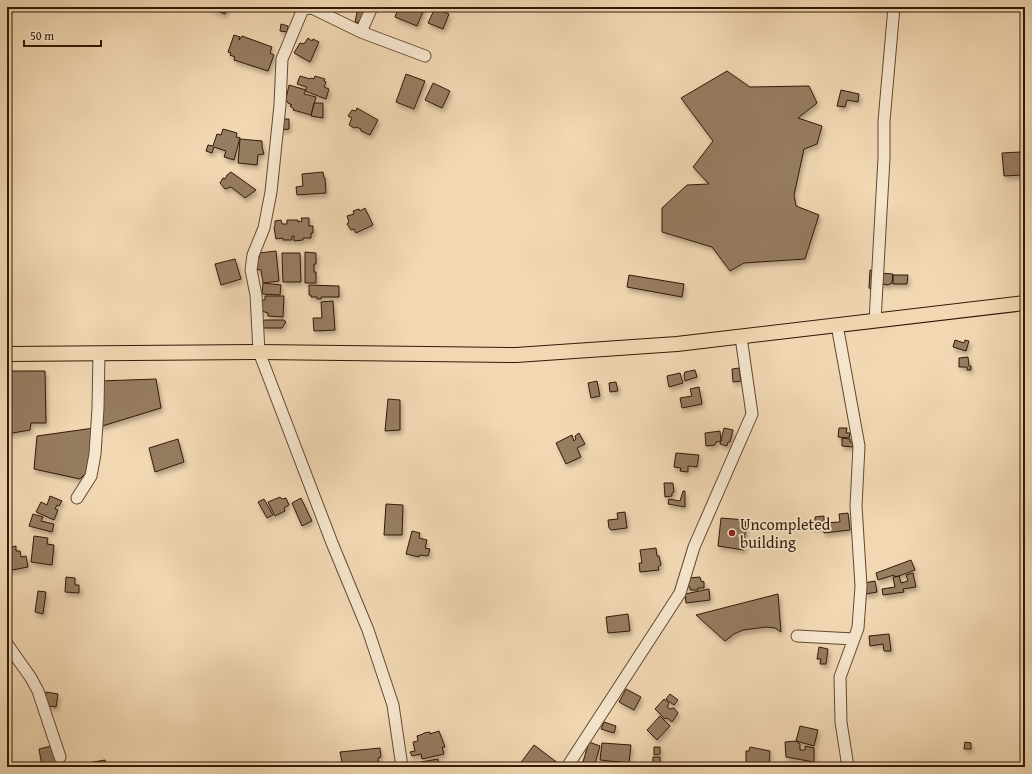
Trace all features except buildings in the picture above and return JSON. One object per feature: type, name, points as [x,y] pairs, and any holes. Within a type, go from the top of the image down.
[{"type":"main road","points":[[7,354],[259,352],[516,355],[676,344],[1025,303]]},
{"type":"street","points":[[361,32],[372,7]]},
{"type":"street","points":[[875,321],[884,173],[884,121],[894,7]]},
{"type":"street","points":[[402,767],[393,705],[368,630],[332,543],[259,352],[256,295],[251,270],[253,255],[264,228],[272,192],[280,104],[282,59],[302,8],[312,8],[361,32],[425,56]]},
{"type":"street","points":[[837,325],[859,446],[856,506],[861,586],[858,628],[840,676],[841,722],[848,767]]},
{"type":"street","points":[[567,767],[680,593],[694,547],[752,414],[741,337]]},
{"type":"street","points":[[77,498],[91,476],[95,454],[99,353]]},
{"type":"street","points":[[797,636],[854,639]]},
{"type":"street","points":[[7,644],[31,678],[38,691],[60,757]]},
{"type":"place","name":"Uncompleted building","points":[[732,533]]}]
